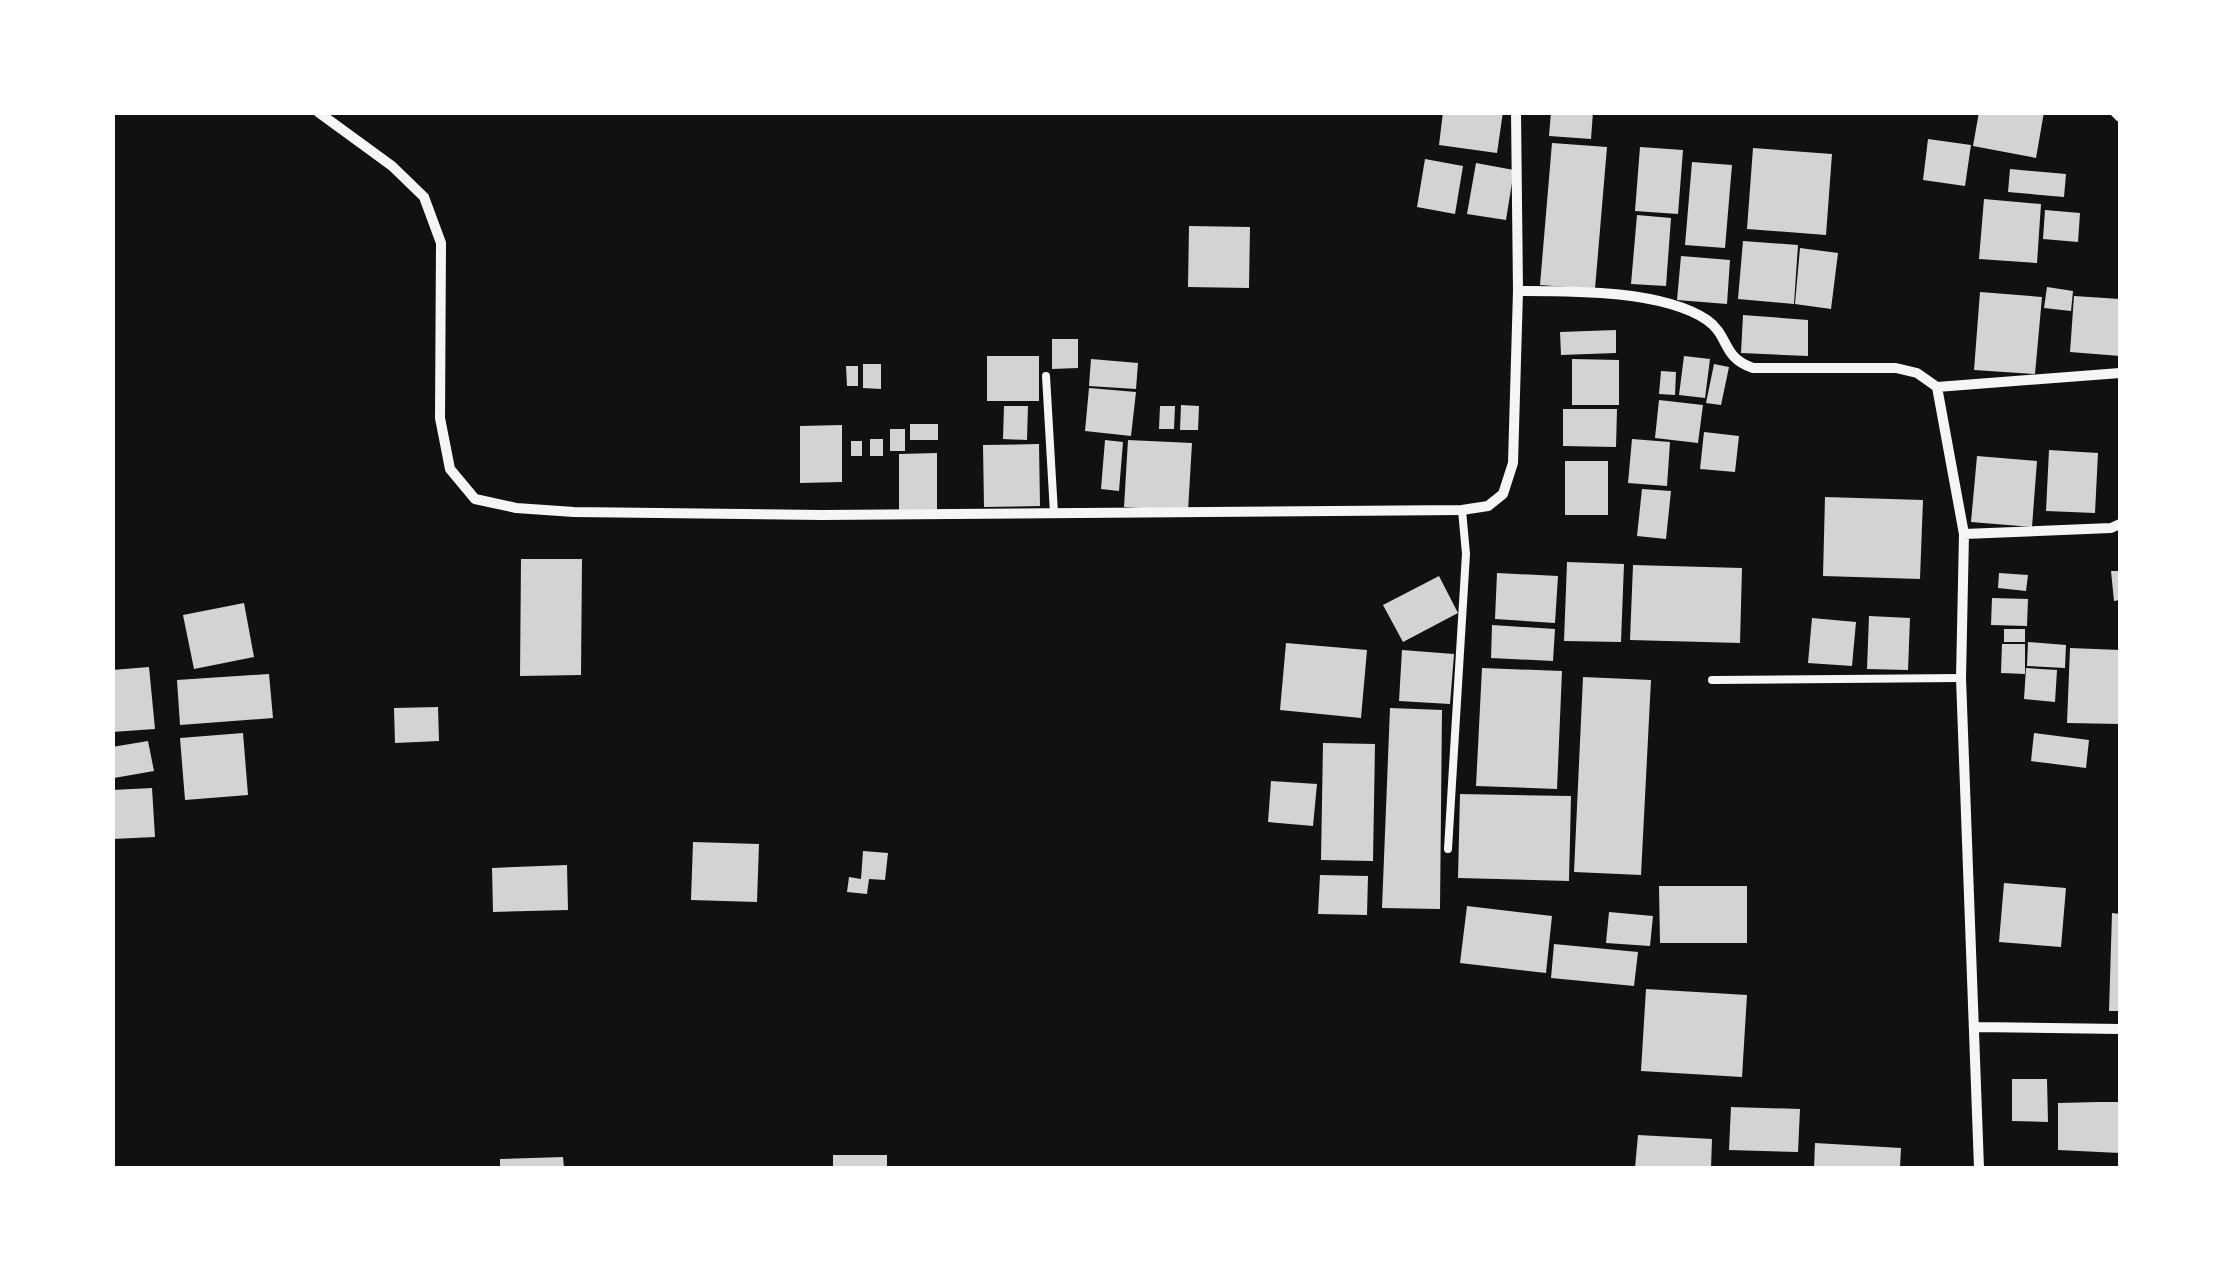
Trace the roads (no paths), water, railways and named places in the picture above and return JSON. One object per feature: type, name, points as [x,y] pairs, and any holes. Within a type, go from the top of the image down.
[{"type":"street","points":[[318,112],[392,166],[424,197],[441,243],[440,418],[450,469],[476,499],[516,508],[574,512],[1054,514],[1462,510],[1488,506],[1503,494],[1514,464],[1518,290],[1516,112]]},
{"type":"street","points":[[2114,112],[2120,117]]},
{"type":"street","points":[[1518,290],[1578,291],[1676,304],[1710,322],[1734,361],[1752,368],[1896,368],[1918,373],[1937,387],[2120,373]]},
{"type":"street","points":[[1937,387],[1964,534],[1961,678],[1979,1168]]},
{"type":"street","points":[[1964,534],[2110,528],[2120,524]]},
{"type":"street","points":[[1976,1027],[2120,1029]]},
{"type":"lane","points":[[1046,376],[1054,514]]},
{"type":"lane","points":[[1448,848],[1466,554],[1462,510]]},
{"type":"lane","points":[[1712,680],[1961,678]]}]
